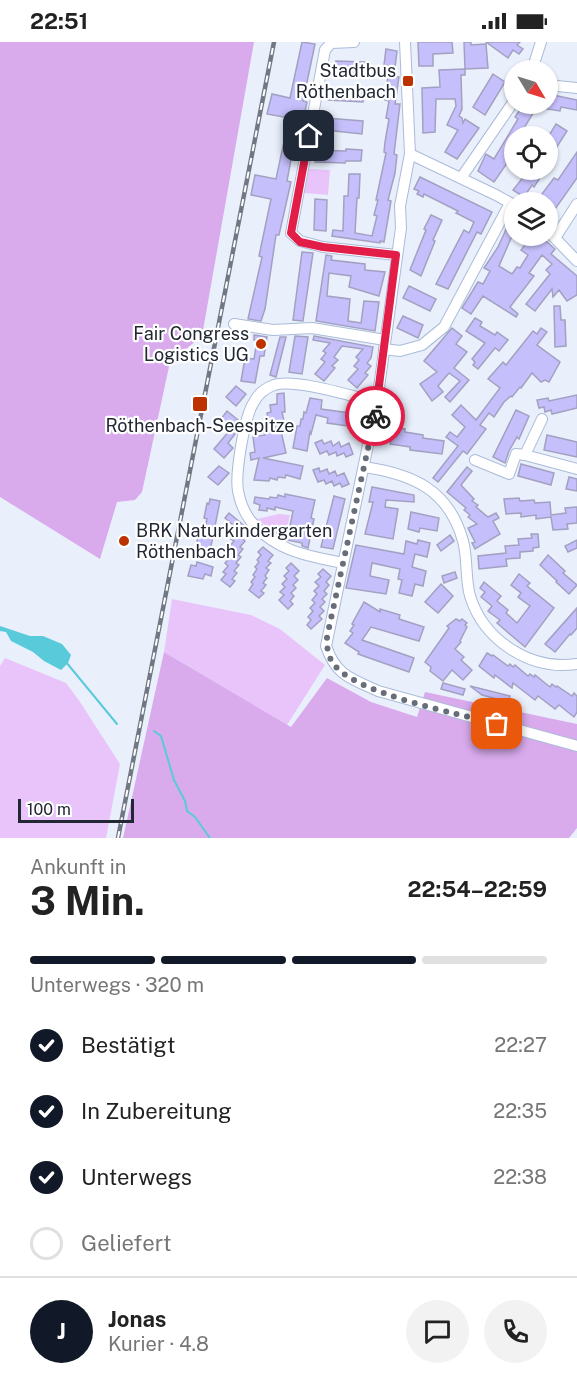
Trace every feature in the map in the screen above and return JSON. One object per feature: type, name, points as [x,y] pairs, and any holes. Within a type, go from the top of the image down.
[{"type":"street","points":[[354,42],[331,43],[325,50],[291,233],[300,242],[323,247],[396,255]]},
{"type":"street","points":[[405,42],[410,154],[400,206],[401,228],[377,402],[326,646],[331,661],[348,677],[378,691],[577,746]]},
{"type":"street","points":[[536,60],[542,42]]},
{"type":"street","points":[[558,86],[577,88]]},
{"type":"street","points":[[460,178],[505,114]]},
{"type":"street","points":[[410,154],[504,200]]},
{"type":"street","points":[[558,226],[577,204]]},
{"type":"street","points":[[234,324],[273,330],[313,328],[385,345],[400,351],[422,345],[444,327],[504,218]]},
{"type":"street","points":[[558,241],[577,261]]},
{"type":"street","points":[[343,562],[302,554],[280,546],[250,520],[238,490],[238,475],[248,416],[259,395],[265,389],[280,384],[304,386],[377,402]]},
{"type":"street","points":[[525,455],[542,419]]},
{"type":"street","points":[[475,460],[509,474],[516,454],[577,469]]},
{"type":"street","points":[[364,467],[403,475],[424,485],[448,508],[456,520],[464,543],[470,594],[476,610],[482,622],[500,641],[533,660],[556,665],[577,664]]},
{"type":"shaded area","points":[[0,42],[254,42],[202,336],[170,362],[142,492],[135,500],[117,502],[100,559],[0,497]]},
{"type":"shaded area","points":[[309,169],[330,170],[328,195],[304,193]]},
{"type":"shaded area","points":[[279,514],[290,515],[284,541],[257,519]]},
{"type":"shaded area","points":[[172,599],[251,615],[280,629],[325,665],[287,725],[164,652]]},
{"type":"shaded area","points":[[164,652],[291,727],[327,678],[371,702],[417,717],[425,692],[577,724],[577,828],[569,838],[123,838]]},
{"type":"shaded area","points":[[5,658],[66,683],[120,764],[106,838],[0,838],[0,666]]},
{"type":"water","points":[[0,626],[30,636],[43,636],[62,644],[71,655],[68,663],[61,670],[44,661],[33,652],[11,641],[6,632],[0,631]]},
{"type":"building","points":[[302,42],[315,44],[303,101],[307,102],[295,154],[292,154],[287,181],[291,182],[279,235],[276,235],[265,309],[261,321],[248,319],[262,257],[259,256],[271,199],[251,195],[255,175],[276,179],[289,118],[267,114],[272,94],[290,98]]},
{"type":"building","points":[[418,42],[452,42],[453,53],[433,54],[433,66],[419,66]]},
{"type":"building","points":[[464,42],[471,42],[471,45],[486,44],[488,68],[465,69]]},
{"type":"building","points":[[486,42],[520,42],[517,45],[523,49],[519,54],[513,50],[508,58]]},
{"type":"building","points":[[386,49],[397,51],[395,67],[384,65]]},
{"type":"building","points":[[336,61],[366,62],[366,73],[335,72]]},
{"type":"building","points":[[465,69],[465,75],[461,75],[462,109],[459,116],[463,123],[465,119],[479,128],[457,159],[445,152],[458,130],[447,125],[456,106],[455,99],[436,99],[435,132],[423,133],[422,88],[440,87],[439,70]]},
{"type":"building","points":[[493,74],[504,81],[485,115],[473,107]]},
{"type":"building","points":[[388,76],[399,77],[395,104],[400,104],[394,154],[397,155],[395,173],[388,200],[391,201],[384,242],[332,236],[333,230],[343,231],[344,196],[348,196],[349,174],[360,174],[355,233],[372,236],[377,216],[374,215],[378,200],[376,200],[386,153],[384,152],[389,101],[385,100]]},
{"type":"building","points":[[328,89],[364,90],[363,102],[328,100]]},
{"type":"building","points":[[558,96],[577,100],[577,110],[561,107],[558,111]]},
{"type":"building","points":[[517,114],[533,114],[525,126],[514,126],[518,119],[515,117]]},
{"type":"building","points":[[326,118],[363,121],[362,134],[325,130]]},
{"type":"building","points":[[556,124],[567,131],[558,145],[558,126],[555,126]]},
{"type":"building","points":[[504,142],[504,168],[494,182],[478,171],[486,154],[494,159]]},
{"type":"building","points":[[346,149],[362,150],[361,161],[315,162],[315,150],[346,151]]},
{"type":"building","points":[[577,152],[577,178],[558,205],[558,192],[544,192],[552,180],[558,180]]},
{"type":"building","points":[[420,177],[492,212],[481,234],[477,232],[448,289],[436,284],[464,230],[469,233],[474,222],[424,194],[423,197],[417,194],[419,191],[414,189]]},
{"type":"building","points":[[521,180],[539,180],[527,192],[513,190]]},
{"type":"building","points":[[315,199],[327,200],[326,231],[314,230]]},
{"type":"building","points":[[431,215],[442,220],[421,276],[410,270]]},
{"type":"building","points":[[504,234],[504,246],[508,246],[499,266],[512,274],[517,267],[520,268],[528,255],[521,250],[524,246],[552,246],[555,249],[551,254],[577,276],[577,295],[567,301],[559,290],[553,297],[552,289],[535,311],[526,304],[550,274],[546,270],[552,264],[542,255],[529,273],[534,276],[510,307],[518,314],[516,317],[483,296],[471,314],[462,308],[478,282],[483,284],[490,271],[484,268]]},
{"type":"building","points":[[302,252],[313,253],[303,321],[293,320]]},
{"type":"building","points":[[326,255],[332,256],[331,260],[365,264],[365,270],[385,272],[379,296],[349,287],[351,276],[329,273],[327,296],[350,299],[348,321],[361,323],[364,301],[379,302],[375,331],[316,321]]},
{"type":"building","points":[[409,286],[436,299],[430,311],[403,298]]},
{"type":"building","points":[[554,306],[560,306],[561,320],[565,320],[566,346],[555,347]]},
{"type":"building","points":[[403,316],[423,325],[418,338],[397,328]]},
{"type":"building","points":[[475,318],[482,322],[480,326],[495,335],[497,332],[508,340],[499,351],[495,348],[478,369],[473,365],[475,362],[472,359],[485,343],[466,331]]},
{"type":"building","points":[[452,328],[462,336],[456,344],[467,352],[454,368],[469,380],[450,402],[445,397],[460,381],[449,373],[438,386],[443,392],[432,401],[420,384],[437,372],[424,361]]},
{"type":"building","points":[[541,328],[547,332],[537,345],[560,362],[549,382],[545,380],[541,382],[532,373],[521,388],[504,402],[494,417],[489,413],[480,425],[486,429],[467,454],[463,451],[438,482],[433,478],[458,446],[446,437],[450,432],[457,437],[465,427],[452,415],[461,405],[476,420],[500,388],[488,379],[503,362],[506,365],[533,331],[537,334]]},
{"type":"building","points":[[254,335],[267,337],[264,356],[260,356],[255,383],[241,381],[245,358],[254,359],[257,340],[254,340]]},
{"type":"building","points":[[295,336],[308,337],[302,374],[289,372]]},
{"type":"building","points":[[314,336],[373,347],[371,358],[367,363],[371,366],[365,373],[368,375],[357,388],[348,380],[358,369],[354,366],[359,360],[356,357],[363,349],[342,346],[334,357],[338,360],[332,366],[335,368],[324,381],[315,374],[325,362],[321,359],[326,353],[323,351],[330,343],[313,340]]},
{"type":"building","points":[[280,337],[286,337],[276,377],[270,375]]},
{"type":"building","points":[[236,386],[246,394],[236,406],[226,397]]},
{"type":"building","points":[[284,393],[285,412],[282,412],[284,421],[280,422],[280,427],[286,453],[263,458],[303,466],[300,479],[286,475],[285,478],[278,477],[277,480],[270,478],[269,481],[254,480],[259,458],[251,460],[250,453],[255,452],[253,437],[265,435],[263,428],[266,427],[265,420],[268,420],[267,413],[271,412],[270,405],[277,404],[277,394]]},
{"type":"building","points":[[577,395],[577,408],[552,414],[551,410],[545,412],[544,407],[539,408],[537,400],[548,398],[549,401]]},
{"type":"building","points":[[310,398],[322,400],[321,409],[357,414],[355,427],[327,423],[328,418],[316,415],[307,451],[293,448],[297,426],[300,426]]},
{"type":"building","points":[[516,410],[529,416],[519,439],[517,437],[509,451],[505,463],[493,457]]},
{"type":"building","points":[[227,411],[238,420],[229,432],[218,423]]},
{"type":"building","points":[[384,426],[405,429],[405,432],[423,435],[423,438],[444,441],[442,454],[410,450],[410,447],[390,444],[391,441],[382,440]]},
{"type":"building","points":[[230,430],[235,434],[228,443],[233,448],[224,458],[214,449]]},
{"type":"building","points":[[547,435],[577,442],[577,457],[544,450]]},
{"type":"building","points":[[322,440],[324,444],[331,441],[333,446],[339,442],[341,447],[349,443],[353,454],[346,457],[344,453],[337,456],[336,452],[329,455],[327,451],[320,454],[315,443]]},
{"type":"building","points":[[521,464],[554,473],[551,485],[518,476]]},
{"type":"building","points":[[219,466],[229,473],[218,485],[208,477]]},
{"type":"building","points":[[467,467],[472,471],[461,485],[474,499],[472,501],[478,505],[476,507],[488,517],[496,513],[499,518],[493,521],[500,534],[475,549],[472,543],[475,542],[468,528],[477,524],[468,517],[470,515],[464,510],[466,508],[447,492]]},
{"type":"building","points":[[319,468],[320,472],[327,469],[329,474],[335,471],[337,476],[344,473],[349,484],[342,487],[340,483],[334,486],[332,481],[326,484],[324,480],[318,482],[313,470]]},
{"type":"building","points":[[569,477],[577,479],[577,491],[566,489]]},
{"type":"building","points":[[372,487],[414,495],[414,502],[386,500],[385,507],[398,509],[393,539],[365,534],[373,502],[369,502]]},
{"type":"building","points":[[285,494],[315,500],[308,548],[302,546],[302,543],[287,540],[293,511],[275,507],[275,510],[267,508],[267,511],[259,510],[260,505],[254,503],[255,497],[269,499],[270,497],[277,498],[278,495],[285,497]]},
{"type":"building","points":[[334,496],[345,499],[333,549],[321,547]]},
{"type":"building","points":[[519,498],[520,501],[534,500],[535,503],[550,502],[551,515],[566,513],[565,508],[577,507],[577,523],[567,524],[568,529],[553,530],[551,517],[536,519],[536,515],[521,517],[521,513],[506,514],[504,499]]},
{"type":"building","points":[[210,499],[220,501],[210,551],[196,548],[199,530],[204,531],[207,519],[204,518]]},
{"type":"building","points":[[411,512],[439,518],[437,531],[420,528],[419,532],[408,529]]},
{"type":"building","points":[[229,513],[247,528],[242,533],[225,518]]},
{"type":"building","points":[[236,533],[245,541],[238,555],[241,557],[236,563],[239,565],[234,571],[237,573],[232,579],[235,581],[230,587],[221,580],[228,566],[225,563],[230,558],[227,555],[232,550],[229,547],[234,541],[231,539]]},
{"type":"building","points":[[531,534],[538,534],[539,547],[533,548],[533,551],[520,552],[520,558],[506,559],[507,566],[479,569],[478,556],[506,553],[505,546],[519,545],[518,539],[532,538]]},
{"type":"building","points":[[450,535],[454,541],[441,551],[437,545]]},
{"type":"building","points":[[418,540],[430,543],[427,557],[415,554],[412,567],[426,571],[423,586],[415,584],[412,596],[399,593],[402,580],[398,579],[400,569],[372,563],[370,576],[389,580],[386,594],[346,588],[356,545],[404,554],[406,541],[417,544]]},
{"type":"building","points":[[577,540],[577,548],[568,552],[565,546]]},
{"type":"building","points":[[263,547],[273,555],[268,561],[271,563],[266,568],[269,570],[263,583],[266,585],[261,591],[264,593],[259,598],[249,590],[255,577],[253,575],[257,569],[255,567],[259,562],[257,560],[261,555],[258,552]]},
{"type":"building","points":[[548,555],[577,585],[569,594],[540,565]]},
{"type":"building","points":[[197,562],[213,567],[211,576],[205,574],[203,579],[188,576],[191,565],[196,566]]},
{"type":"building","points":[[291,563],[299,571],[294,576],[298,580],[293,585],[296,588],[291,593],[294,596],[290,601],[293,604],[288,609],[279,600],[284,595],[280,592],[285,587],[282,584],[287,579],[284,576],[289,571],[286,568]]},
{"type":"building","points":[[323,569],[331,576],[326,582],[329,585],[324,591],[327,594],[322,599],[325,602],[320,607],[324,611],[319,616],[322,619],[311,629],[307,625],[311,620],[308,617],[313,611],[310,608],[315,603],[312,600],[317,594],[314,591],[319,586],[315,582],[321,577],[318,574]]},
{"type":"building","points":[[455,572],[457,578],[444,583],[442,576]]},
{"type":"building","points":[[519,574],[530,583],[527,586],[554,608],[525,647],[497,623],[500,620],[488,611],[492,606],[481,597],[485,592],[480,588],[484,582],[501,596],[497,601],[508,610],[506,613],[517,623],[530,606],[518,597],[521,593],[511,585]]},
{"type":"building","points":[[441,584],[453,596],[438,613],[425,602]]},
{"type":"building","points":[[364,602],[380,612],[380,609],[400,615],[399,619],[424,627],[419,641],[371,627],[362,640],[414,658],[409,672],[358,654],[359,652],[345,643],[353,633],[350,631],[354,625],[352,624]]},
{"type":"building","points":[[577,608],[577,628],[555,652],[545,644]]},
{"type":"building","points":[[456,619],[460,621],[462,619],[467,623],[465,625],[467,627],[461,642],[455,649],[464,657],[461,660],[472,670],[463,680],[452,670],[443,681],[430,671],[431,667],[425,662],[449,628],[447,626]]},
{"type":"building","points":[[487,653],[508,666],[515,665],[528,676],[530,674],[534,677],[535,675],[550,687],[552,684],[557,686],[572,696],[574,693],[577,696],[577,712],[574,717],[559,705],[555,709],[538,696],[535,700],[513,683],[512,688],[495,675],[494,678],[479,666]]},
{"type":"building","points":[[443,683],[465,689],[463,695],[441,689]]},
{"type":"building","points":[[470,686],[510,696],[508,702],[482,695]]},
{"type":"waterway","points":[[66,662],[117,724]]},
{"type":"waterway","points":[[154,731],[161,736],[174,780],[185,801],[187,811],[195,817],[210,838]]},
{"type":"railway","points":[[118,838],[274,42]]},
{"type":"way so far","points":[[375,416],[327,637],[326,646],[331,661],[348,677],[378,691],[497,724]]},
{"type":"place","name":"Stadtbus Röthenbach","points":[[408,81]]},
{"type":"place","name":"Fair Congress Logistics UG","points":[[261,344]]},
{"type":"place","name":"Röthenbach-Seespitze","points":[[200,404]]},
{"type":"place","name":"BRK Naturkindergarten Röthenbach","points":[[124,541]]},
{"type":"route","points":[[309,136],[291,233],[300,242],[323,247],[396,255],[392,300],[375,416]]}]
